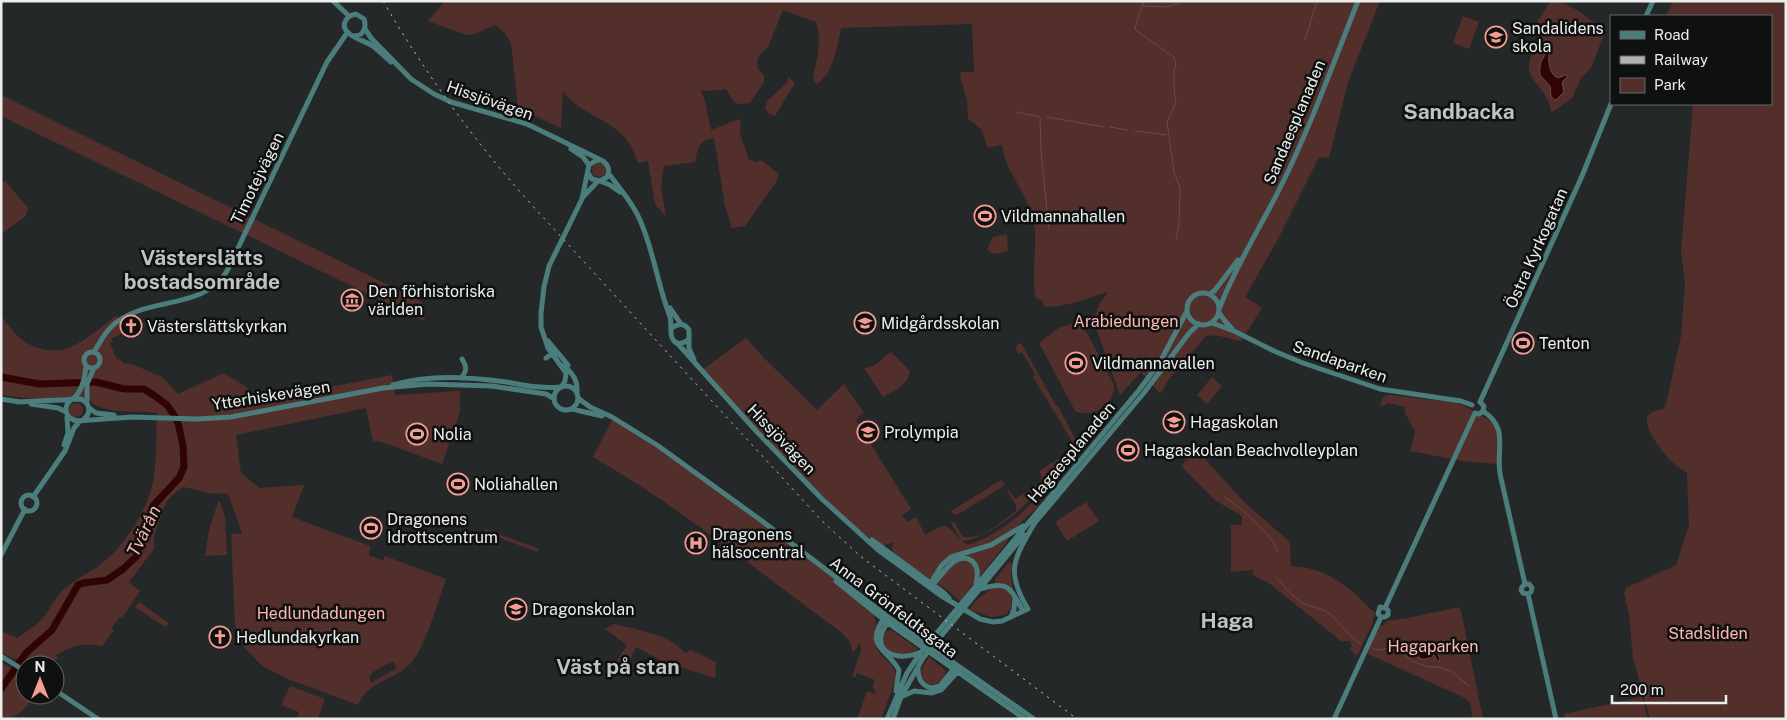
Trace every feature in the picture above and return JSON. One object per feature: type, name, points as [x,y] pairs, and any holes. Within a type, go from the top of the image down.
[{"type":"main road","points":[[333,1],[349,16]]},
{"type":"main road","name":"Sandaesplanaden","points":[[1220,310],[1247,249],[1280,189],[1298,151],[1358,1]]},
{"type":"main road","points":[[1646,15],[1653,1]]},
{"type":"main road","points":[[356,14],[361,16],[365,23],[365,29],[359,35],[354,36],[347,33],[344,23],[349,16],[356,14]]},
{"type":"main road","name":"Hissjövägen","points":[[365,29],[371,38],[401,69],[422,87],[451,102],[514,119],[599,160]]},
{"type":"main road","name":"Timotejvägen","points":[[86,366],[85,356],[94,352],[110,327],[124,317],[146,308],[196,296],[210,290],[219,283],[227,271],[327,62],[347,33]]},
{"type":"main road","name":"Hissjövägen","points":[[354,36],[375,48],[401,69]]},
{"type":"main road","name":"Östra Kyrkogatan","points":[[1480,402],[1582,176],[1612,105]]},
{"type":"main road","name":"Hissjövägen","points":[[548,134],[583,157],[590,165]]},
{"type":"main road","points":[[544,337],[573,373],[577,383],[576,405],[571,409],[564,411],[554,404],[554,393],[566,381],[566,373],[552,354],[544,337],[540,313],[546,276],[582,199],[590,165],[595,161],[599,160],[607,164],[609,174],[625,195],[642,224],[664,300],[672,320],[670,334],[672,340],[678,344],[685,342],[689,339],[689,330],[681,324],[664,300]]},
{"type":"main road","points":[[588,173],[592,179],[610,185],[625,195]]},
{"type":"main road","points":[[582,199],[599,181],[609,174]]},
{"type":"main road","name":"Sandaesplanaden","points":[[1210,294],[1247,249]]},
{"type":"main road","points":[[1202,293],[1210,294],[1217,300],[1220,310],[1217,318],[1212,323],[1204,325],[1191,320],[1187,311],[1188,304],[1193,296],[1202,293]]},
{"type":"main road","name":"Sandaparken","points":[[1220,310],[1224,322],[1234,331]]},
{"type":"main road","name":"Hagaesplanaden","points":[[1032,523],[1160,362],[1187,311]]},
{"type":"main road","name":"Sandaparken","points":[[1212,323],[1234,331],[1296,360],[1380,389],[1460,401],[1472,405]]},
{"type":"main road","points":[[672,328],[681,324]]},
{"type":"main road","name":"Hagaesplanaden","points":[[920,655],[1143,394],[1190,332],[1199,324]]},
{"type":"main road","name":"Hissjövägen","points":[[689,339],[689,348],[701,371]]},
{"type":"main road","name":"Hissjövägen","points":[[678,344],[701,371],[822,499],[878,550],[976,617],[998,622],[1025,610]]},
{"type":"main road","points":[[87,375],[100,361],[94,352]]},
{"type":"main road","points":[[546,358],[552,354]]},
{"type":"main road","points":[[552,354],[573,373]]},
{"type":"main road","points":[[462,359],[466,366],[462,378]]},
{"type":"main road","points":[[33,497],[65,451],[74,428],[87,416],[88,406],[83,391],[87,375],[86,366],[94,368]]},
{"type":"main road","name":"Ytterhiskevägen","points":[[132,417],[197,419],[231,417],[428,379],[473,378],[547,388],[561,387]]},
{"type":"main road","name":"Ytterhiskevägen","points":[[383,388],[428,384],[472,384],[546,394],[553,398]]},
{"type":"main road","points":[[561,387],[571,387],[590,407],[627,426]]},
{"type":"main road","points":[[61,456],[68,433],[67,405],[83,391]]},
{"type":"main road","points":[[1,399],[58,408],[74,421],[132,417]]},
{"type":"main road","points":[[17,402],[82,399],[96,413],[132,417]]},
{"type":"main road","points":[[1476,413],[1472,410],[1472,405],[1476,402],[1480,402],[1484,406],[1483,411]]},
{"type":"main road","points":[[571,409],[597,414],[627,426]]},
{"type":"main road","points":[[1476,413],[1483,411]]},
{"type":"main road","points":[[1483,411],[1495,421],[1499,428],[1498,464],[1525,584],[1521,590],[1523,593],[1528,594],[1556,719]]},
{"type":"main road","points":[[1334,719],[1381,617],[1378,614],[1378,609],[1380,607],[1385,608],[1476,413]]},
{"type":"main road","name":"Anna Grönfeldtsgata","points":[[627,426],[762,520],[813,560],[848,592],[957,668]]},
{"type":"main road","points":[[27,496],[37,500],[36,508],[25,510],[22,504],[23,499],[27,496]]},
{"type":"main road","points":[[1,554],[25,510]]},
{"type":"main road","points":[[931,585],[942,565],[951,557],[991,545],[1032,523]]},
{"type":"main road","points":[[1025,610],[1016,590],[1014,574],[1018,552],[1032,523]]},
{"type":"main road","points":[[931,585],[953,562],[966,559],[976,567],[978,576],[977,588],[994,585],[1010,589],[1025,610]]},
{"type":"main road","points":[[941,576],[944,592]]},
{"type":"main road","name":"Hissjövägen","points":[[931,585],[944,592],[952,601]]},
{"type":"main road","points":[[1010,618],[1016,598]]},
{"type":"main road","points":[[887,619],[881,638],[887,652],[899,658],[920,655]]},
{"type":"main road","points":[[887,619],[878,628],[877,640],[881,651],[898,670],[898,697]]},
{"type":"main road","points":[[920,655],[918,674],[920,681],[926,687],[940,686],[957,668]]},
{"type":"main road","points":[[893,719],[898,697],[907,673],[920,655]]},
{"type":"main road","points":[[1,656],[15,665]]},
{"type":"main road","points":[[887,719],[918,665]]},
{"type":"main road","points":[[898,697],[914,691],[932,693],[941,690],[957,668]]},
{"type":"main road","points":[[957,668],[1025,719]]},
{"type":"main road","points":[[957,668],[1034,719]]},
{"type":"main road","points":[[65,697],[98,719]]},
{"type":"green space","name":"Arabiedungen","points":[[445,1],[1380,1],[1348,82],[1329,158],[1319,157],[1277,241],[1245,297],[1262,308],[1241,341],[1219,336],[1206,336],[1169,379],[1160,394],[1141,372],[1120,395],[1095,325],[1098,308],[1108,292],[1070,304],[1053,307],[1045,307],[1042,300],[1036,299],[1034,289],[1035,229],[1030,209],[1007,164],[1002,145],[988,148],[981,129],[968,119],[967,100],[960,77],[961,72],[974,72],[972,24],[841,28],[831,66],[823,79],[817,84],[814,82],[813,77],[819,42],[816,22],[783,10],[768,47],[759,55],[757,61],[758,69],[764,75],[764,82],[750,103],[737,104],[726,89],[701,90],[711,130],[739,119],[741,121],[740,134],[749,160],[756,162],[761,160],[779,174],[776,182],[745,226],[732,228],[725,206],[714,138],[701,143],[695,162],[664,166],[661,186],[666,217],[655,204],[648,161],[638,163],[632,148],[615,128],[583,110],[563,91],[561,128],[518,108],[511,43],[504,32],[495,25],[475,34],[466,35],[428,21]]},
{"type":"green space","points":[[1551,1],[1573,8],[1605,32],[1591,68],[1581,78],[1572,98],[1551,113],[1550,105],[1544,93],[1532,78],[1529,68],[1536,40],[1537,22]]},
{"type":"green space","name":"Stadsliden","points":[[1673,1],[1786,1],[1786,719],[1650,719],[1633,658],[1629,615],[1624,593],[1626,588],[1676,565],[1689,525],[1687,473],[1673,463],[1655,441],[1648,428],[1647,418],[1650,414],[1663,409],[1666,404],[1681,336],[1685,283],[1681,252],[1693,105],[1772,105],[1772,15],[1666,15]]},
{"type":"green space","points":[[1463,16],[1479,22],[1469,49],[1453,43]]},
{"type":"green space","points":[[788,77],[795,83],[775,116],[769,114],[765,108],[768,100],[787,83]]},
{"type":"green space","points":[[1,95],[417,299],[425,308],[424,321],[1,116]]},
{"type":"green space","points":[[596,163],[602,163],[606,170],[602,177],[596,177],[592,173],[592,167]]},
{"type":"green space","points":[[5,181],[28,208],[26,216],[1,234],[1,183]]},
{"type":"green space","points":[[1007,234],[1008,251],[994,254],[987,250],[993,237]]},
{"type":"green space","name":"Hedlundadungen","points":[[1,315],[18,337],[25,342],[41,349],[50,350],[60,350],[74,345],[90,336],[116,316],[126,327],[123,333],[111,339],[113,342],[110,343],[117,360],[120,359],[123,363],[134,365],[162,377],[178,394],[224,373],[248,388],[245,395],[246,403],[392,375],[395,395],[460,391],[460,412],[442,464],[379,441],[373,442],[366,408],[236,435],[241,473],[259,488],[304,485],[292,517],[370,546],[369,555],[383,561],[385,556],[446,579],[426,637],[415,658],[402,670],[374,686],[362,697],[358,705],[288,679],[262,666],[245,648],[235,624],[231,534],[245,533],[242,533],[228,494],[208,493],[184,487],[167,501],[154,537],[154,549],[129,582],[140,591],[122,618],[120,617],[111,628],[114,630],[102,646],[82,645],[56,655],[15,655],[13,659],[1,652],[1,631],[17,638],[38,623],[63,590],[97,567],[122,544],[136,524],[151,492],[156,456],[157,413],[109,410],[93,403],[88,397],[25,398],[1,395]],"holes":[[[393,661],[397,668],[371,683],[369,677],[373,672]]]},
{"type":"green space","name":"Vildmannavallen","points":[[1072,324],[1080,326],[1087,333],[1114,385],[1114,392],[1107,404],[1088,413],[1075,411],[1039,343],[1060,327]]},
{"type":"green space","points":[[746,338],[817,410],[844,384],[864,413],[858,416],[859,418],[856,420],[911,509],[902,515],[907,522],[916,517],[925,535],[944,525],[968,545],[987,537],[1005,526],[1021,514],[1035,499],[1040,505],[1011,532],[1007,542],[960,601],[946,589],[897,557],[892,549],[893,542],[881,547],[847,522],[701,371]]},
{"type":"green space","points":[[1021,343],[1055,404],[1058,406],[1077,444],[1023,507],[997,527],[975,538],[961,540],[951,523],[954,522],[963,537],[977,536],[998,524],[1016,511],[1016,505],[1007,491],[1008,489],[1015,499],[1041,482],[1039,471],[1066,454],[1065,452],[1072,442],[1033,377],[1035,374],[1022,352],[1019,354],[1016,349],[1017,345]]},
{"type":"green space","points":[[891,352],[910,371],[904,383],[883,397],[864,368],[876,364]]},
{"type":"green space","points":[[1212,377],[1222,386],[1207,404],[1197,395]]},
{"type":"green space","points":[[1390,395],[1457,403],[1495,421],[1499,428],[1498,464],[1462,461],[1410,451],[1415,432],[1405,413],[1405,407],[1388,403],[1380,407],[1382,399]]},
{"type":"green space","points":[[73,403],[79,403],[83,410],[79,417],[73,417],[69,413],[69,407]]},
{"type":"green space","points":[[612,420],[642,435],[813,560],[876,613],[874,617],[876,621],[875,641],[877,649],[892,666],[896,674],[896,679],[881,719],[857,719],[867,691],[876,694],[873,685],[875,680],[857,673],[855,678],[852,676],[861,651],[860,642],[853,653],[850,642],[841,632],[657,497],[593,457]]},
{"type":"green space","points":[[1196,449],[1244,502],[1290,542],[1291,566],[1316,570],[1331,577],[1355,593],[1375,613],[1373,622],[1357,656],[1350,649],[1352,646],[1350,641],[1341,641],[1270,584],[1253,575],[1253,570],[1231,572],[1231,525],[1242,525],[1242,516],[1216,501],[1181,466]]},
{"type":"green space","points":[[1001,480],[1005,485],[957,515],[950,512]]},
{"type":"green space","points":[[218,502],[220,502],[225,517],[227,555],[205,556],[209,530]]},
{"type":"green space","points":[[1086,502],[1099,521],[1067,541],[1055,522]]},
{"type":"green space","points":[[485,529],[539,549],[538,552],[484,532]]},
{"type":"green space","points":[[1008,563],[1012,563],[1011,576],[1013,588],[1006,584],[995,583],[995,579]]},
{"type":"green space","points":[[994,587],[1007,590],[1012,596],[1011,608],[1006,615],[990,617],[969,609],[980,597]]},
{"type":"green space","points":[[139,602],[169,623],[165,627],[135,607]]},
{"type":"green space","name":"Hagaparken","points":[[1459,607],[1483,719],[1472,719],[1470,704],[1465,698],[1366,653],[1378,627],[1384,625],[1386,621]]},
{"type":"green space","points":[[614,624],[662,637],[685,653],[691,650],[716,662],[715,678],[662,661],[636,647],[623,676],[610,671],[627,645],[605,629]]},
{"type":"green space","points":[[891,630],[918,649],[912,653],[905,654],[892,652],[884,643],[883,637],[887,631]]},
{"type":"green space","points":[[929,657],[946,671],[944,678],[937,684],[926,683],[923,680],[921,673]]},
{"type":"green space","points":[[1,662],[15,671],[15,705],[27,705],[17,715],[1,719]]},
{"type":"green space","points":[[290,686],[325,699],[319,719],[297,719],[299,712],[281,705]]},
{"type":"green space","points":[[1642,697],[1648,719],[1566,719],[1564,714]]},
{"type":"shaded area","points":[[1548,45],[1550,46],[1550,69],[1554,76],[1558,78],[1568,76],[1562,82],[1564,92],[1556,100],[1551,96],[1550,86],[1540,75],[1541,61]]},
{"type":"shaded area","points":[[1429,647],[1438,654],[1439,662],[1434,655],[1426,659],[1418,657],[1418,654]]},
{"type":"waterway","points":[[1144,1],[1135,28],[1174,57],[1176,65],[1174,71],[1176,103],[1167,122],[1174,172],[1180,188],[1179,225],[1176,239]]},
{"type":"waterway","points":[[1143,6],[1168,7],[1183,1]]},
{"type":"waterway","points":[[1305,40],[1317,1]]},
{"type":"waterway","points":[[1017,112],[1040,117],[1041,152],[1049,230]]},
{"type":"waterway","points":[[1047,117],[1104,127]]},
{"type":"waterway","points":[[1110,127],[1127,130]]},
{"type":"waterway","points":[[1135,131],[1167,135]]},
{"type":"waterway","name":"Tvärån","points":[[1,377],[40,384],[96,382],[124,389],[144,389],[167,405],[176,418],[183,446],[184,467],[179,478],[153,506],[151,518],[136,557],[107,580],[78,585],[52,630],[26,653],[1,689]]},
{"type":"waterway","points":[[1225,497],[1247,514],[1263,530],[1275,545],[1277,552]]},
{"type":"waterway","points":[[1276,577],[1301,602],[1330,614],[1361,644]]},
{"type":"waterway","points":[[1373,649],[1379,650],[1395,647],[1412,661],[1428,667],[1438,667],[1451,671],[1469,686]]},
{"type":"railway","points":[[383,1],[434,81],[509,180],[822,521],[860,556],[1077,719]]},
{"type":"place","name":"Sandalidens skola","points":[[1496,37]]},
{"type":"place","name":"Vildmannahallen","points":[[985,216]]},
{"type":"place","name":"Den förhistoriska världen","points":[[352,300]]},
{"type":"place","name":"Midgårdsskolan","points":[[865,323]]},
{"type":"place","name":"Västerslättskyrkan","points":[[131,326]]},
{"type":"place","name":"Tenton","points":[[1523,343]]},
{"type":"place","name":"Vildmannavallen","points":[[1076,363]]},
{"type":"place","name":"Hagaskolan","points":[[1174,422]]},
{"type":"place","name":"Prolympia","points":[[868,432]]},
{"type":"place","name":"Nolia","points":[[417,434]]},
{"type":"place","name":"Hagaskolan Beachvolleyplan","points":[[1128,450]]},
{"type":"place","name":"Noliahallen","points":[[458,484]]},
{"type":"place","name":"Dragonens Idrottscentrum","points":[[371,528]]},
{"type":"place","name":"Dragonens hälsocentral","points":[[696,543]]},
{"type":"place","name":"Dragonskolan","points":[[516,609]]},
{"type":"place","name":"Hedlundakyrkan","points":[[220,637]]},
{"type":"district","name":"Sandbacka","points":[[1459,112]]},
{"type":"district","name":"Västerslätts bostadsområde","points":[[202,270]]},
{"type":"district","name":"Haga","points":[[1227,621]]},
{"type":"district","name":"Väst på stan","points":[[618,667]]}]
